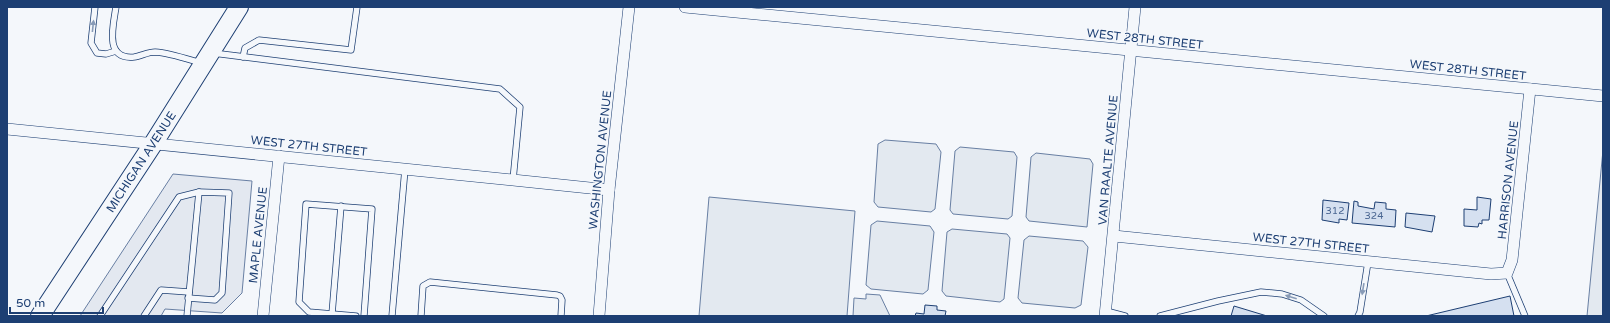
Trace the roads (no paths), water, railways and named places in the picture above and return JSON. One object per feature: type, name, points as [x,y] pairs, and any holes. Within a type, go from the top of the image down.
[{"type":"main road","name":"MICHIGAN AVENUE","points":[[40,316],[153,144],[239,7]]},
{"type":"street","name":"WASHINGTON AVENUE","points":[[599,316],[609,190],[629,7]]},
{"type":"street","name":"WEST 28TH STREET","points":[[685,7],[1603,96]]},
{"type":"street","name":"VAN RAALTE AVENUE","points":[[1106,314],[1136,7]]},
{"type":"street","name":"HARRISON AVENUE","points":[[1507,273],[1512,260],[1530,89]]},
{"type":"street","name":"WEST 27TH STREET","points":[[7,129],[609,190]]},
{"type":"street","name":"MAPLE AVENUE","points":[[263,316],[279,156]]},
{"type":"street","name":"WEST 27TH STREET","points":[[1114,236],[1491,274],[1507,273]]},
{"type":"lane","points":[[95,7],[91,43],[97,52],[106,54],[116,51]]},
{"type":"lane","points":[[116,7],[112,36],[116,51],[121,56],[134,57],[155,52],[207,58],[243,57],[500,89],[520,107],[513,180]]},
{"type":"lane","points":[[243,57],[245,48],[259,40],[351,50],[357,7]]},
{"type":"lane","points":[[392,316],[405,169]]},
{"type":"lane","points":[[187,316],[199,192]]},
{"type":"lane","points":[[100,316],[179,197],[199,192],[229,193],[222,293],[215,300],[161,290],[144,316]]},
{"type":"lane","points":[[356,316],[308,312],[299,302],[306,204],[372,209],[364,316]]},
{"type":"lane","points":[[332,314],[340,206]]},
{"type":"lane","points":[[1358,316],[1360,312],[1368,262]]},
{"type":"lane","points":[[1507,273],[1525,316]]},
{"type":"lane","points":[[421,316],[423,286],[430,282],[560,296],[562,300],[561,316]]},
{"type":"lane","points":[[1160,316],[1261,292],[1282,294],[1301,300],[1324,316]]},
{"type":"lane","points":[[1106,314],[1125,316]]}]
